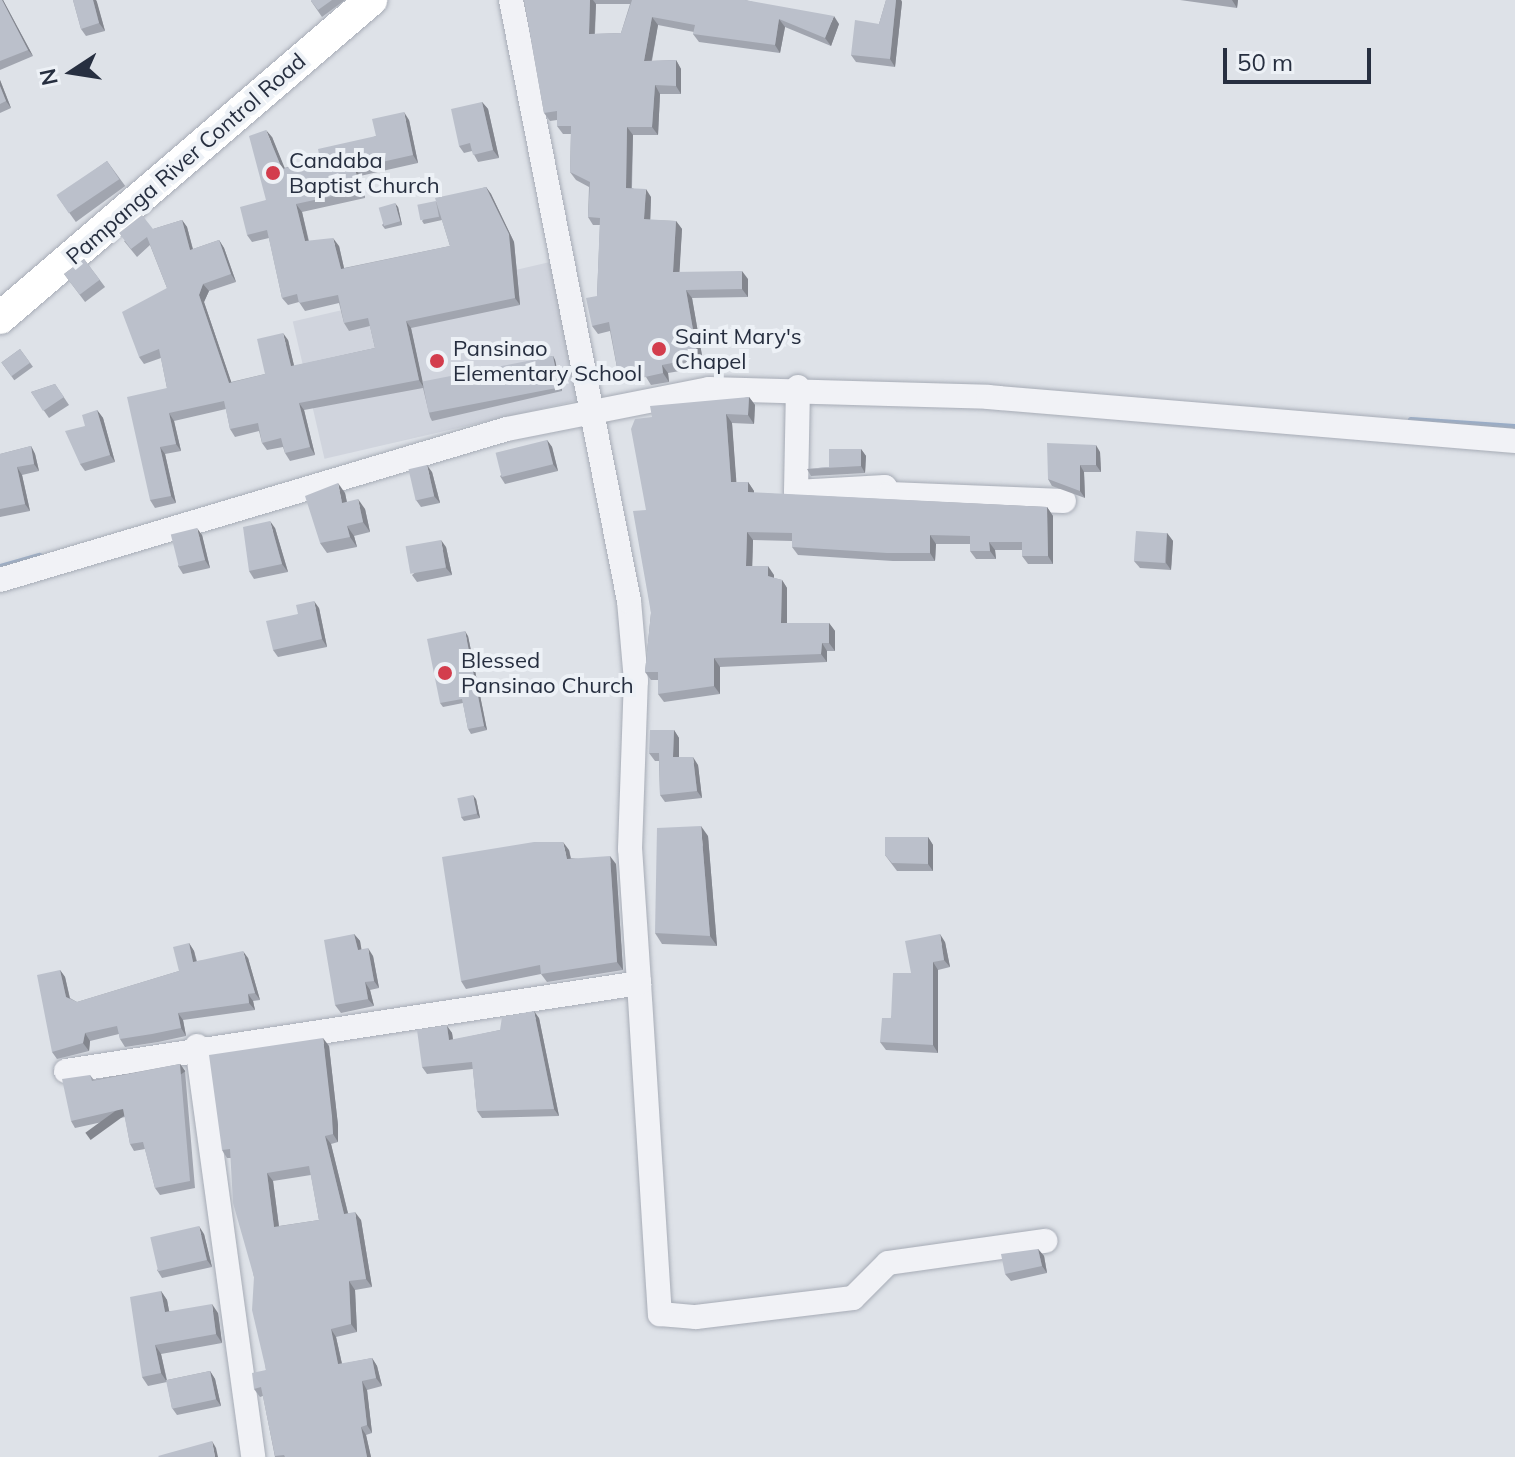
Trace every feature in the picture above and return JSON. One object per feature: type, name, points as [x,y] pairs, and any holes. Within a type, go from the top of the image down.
[{"type":"main road","name":"Pampanga River Control Road","points":[[0,318],[371,0]]},
{"type":"street","points":[[511,0],[592,410],[636,655],[630,849],[660,1314],[696,1317],[853,1298],[888,1263],[1045,1241]]},
{"type":"street","points":[[798,387],[796,492],[885,487],[889,494],[1064,501]]},
{"type":"street","points":[[0,580],[592,410],[664,394],[798,387],[1515,441]]},
{"type":"street","points":[[66,1071],[197,1046],[639,983]]},
{"type":"street","points":[[197,1046],[253,1457]]},
{"type":"shaded area","name":"Pansinao Elementary School","points":[[550,262],[582,399],[324,459],[293,321]]},
{"type":"building","points":[[0,0],[28,50],[0,61]]},
{"type":"building","points":[[73,0],[93,0],[99,23],[81,29]]},
{"type":"building","points":[[312,0],[332,0],[318,10]]},
{"type":"building","points":[[524,0],[590,0],[589,34],[621,33],[632,0],[745,0],[834,16],[825,38],[779,19],[775,45],[693,34],[695,25],[652,17],[644,61],[676,60],[676,86],[655,85],[652,127],[627,127],[626,188],[646,189],[644,219],[676,221],[673,272],[742,271],[742,289],[686,290],[698,358],[662,365],[663,373],[645,377],[644,368],[618,373],[609,322],[592,326],[586,298],[597,296],[600,218],[588,217],[590,182],[570,172],[571,126],[557,126],[557,111],[544,113]]},
{"type":"building","points":[[886,0],[896,0],[890,59],[851,55],[855,20],[879,24]]},
{"type":"building","points":[[0,86],[6,101],[0,104]]},
{"type":"building","points":[[482,102],[493,150],[473,155],[470,143],[459,146],[451,109]]},
{"type":"building","points":[[404,112],[413,155],[355,168],[360,190],[296,204],[305,241],[333,238],[341,269],[450,246],[435,198],[486,187],[509,234],[515,298],[406,321],[419,380],[299,403],[310,447],[285,453],[281,438],[262,443],[258,423],[230,429],[224,401],[169,413],[176,444],[160,447],[171,496],[150,500],[127,397],[167,388],[159,349],[139,357],[122,312],[167,288],[147,237],[131,249],[119,233],[142,215],[153,229],[182,220],[190,250],[219,240],[231,274],[203,284],[199,295],[229,383],[265,374],[257,339],[283,333],[291,366],[375,348],[368,318],[344,323],[338,295],[299,303],[297,294],[282,298],[267,230],[247,235],[240,207],[266,200],[249,136],[266,130],[282,169],[320,159],[318,149],[376,136],[372,119]]},
{"type":"building","points":[[107,161],[119,179],[69,213],[56,195]]},
{"type":"building","points":[[436,201],[439,217],[420,220],[417,205]]},
{"type":"building","points":[[395,203],[400,221],[384,226],[379,208]]},
{"type":"building","points":[[84,259],[100,280],[80,295],[64,274]]},
{"type":"building","points":[[20,349],[30,363],[11,376],[1,363]]},
{"type":"building","points":[[553,356],[559,387],[429,413],[422,381]]},
{"type":"building","points":[[55,384],[64,397],[43,411],[31,392]]},
{"type":"building","points":[[749,397],[748,415],[726,414],[731,482],[748,482],[748,492],[1047,507],[1048,556],[1022,556],[1022,542],[989,542],[990,551],[970,551],[970,536],[930,535],[930,553],[887,553],[792,547],[792,533],[747,532],[746,566],[768,566],[768,576],[782,580],[781,623],[829,623],[829,643],[822,643],[821,654],[714,658],[714,686],[658,694],[658,672],[645,672],[651,613],[633,511],[646,510],[631,429],[635,419],[652,417],[650,406]]},
{"type":"building","points":[[97,410],[110,455],[80,464],[65,431],[85,426],[82,415]]},
{"type":"building","points":[[547,440],[553,464],[502,477],[496,453]]},
{"type":"building","points":[[1047,443],[1096,445],[1096,465],[1080,465],[1080,491],[1048,479]]},
{"type":"building","points":[[31,446],[34,464],[17,467],[25,504],[0,509],[0,454]]},
{"type":"building","points":[[829,449],[861,449],[861,466],[807,469],[829,467]]},
{"type":"building","points":[[427,465],[434,496],[416,500],[408,469]]},
{"type":"building","points":[[338,483],[342,503],[358,499],[363,522],[347,526],[350,537],[320,543],[305,496]]},
{"type":"building","points":[[270,521],[282,564],[249,571],[243,527]]},
{"type":"building","points":[[197,528],[205,560],[179,567],[171,535]]},
{"type":"building","points":[[1136,531],[1167,533],[1165,563],[1134,561]]},
{"type":"building","points":[[441,540],[446,568],[410,574],[406,546]]},
{"type":"building","points":[[314,601],[322,639],[273,650],[266,621],[298,614],[296,605]]},
{"type":"building","points":[[465,631],[484,726],[468,729],[462,699],[440,703],[427,639]]},
{"type":"building","points":[[650,730],[674,730],[673,757],[693,757],[697,791],[660,795],[659,753],[649,753]]},
{"type":"building","points":[[473,795],[477,814],[461,817],[457,798]]},
{"type":"building","points":[[701,826],[710,936],[655,933],[657,828]]},
{"type":"building","points":[[885,837],[928,837],[928,864],[892,863],[885,855]]},
{"type":"building","points":[[534,842],[563,842],[567,859],[610,856],[617,962],[541,974],[540,965],[461,981],[442,857]]},
{"type":"building","points":[[354,934],[358,950],[368,948],[374,981],[365,982],[368,999],[335,1005],[324,940]]},
{"type":"building","points":[[940,934],[944,960],[933,962],[933,1045],[880,1042],[882,1018],[891,1018],[893,973],[911,973],[905,941]]},
{"type":"building","points":[[189,943],[193,962],[243,951],[255,993],[248,994],[249,1003],[178,1013],[181,1028],[152,1034],[120,1039],[117,1026],[85,1033],[83,1043],[52,1052],[37,975],[60,970],[66,997],[77,1002],[179,971],[173,947]]},
{"type":"building","points":[[534,1011],[554,1109],[477,1111],[472,1062],[422,1067],[417,1030],[447,1026],[449,1040],[500,1030],[502,1017]]},
{"type":"building","points":[[323,1038],[333,1134],[325,1136],[344,1214],[355,1212],[366,1279],[349,1281],[351,1324],[331,1329],[338,1364],[372,1358],[376,1378],[362,1381],[367,1425],[361,1427],[367,1457],[275,1456],[261,1387],[254,1389],[252,1373],[266,1370],[252,1310],[254,1277],[233,1203],[230,1149],[222,1150],[209,1055]],"holes":[[[309,1166],[319,1220],[274,1227],[267,1173]]]},
{"type":"building","points":[[180,1064],[190,1181],[155,1188],[143,1142],[130,1144],[123,1109],[71,1121],[62,1079],[90,1075],[92,1081]]},
{"type":"building","points":[[199,1226],[207,1260],[158,1271],[150,1237]]},
{"type":"building","points":[[1038,1249],[1042,1266],[1005,1274],[1001,1254]]},
{"type":"building","points":[[161,1291],[165,1312],[212,1304],[216,1334],[155,1345],[161,1373],[142,1377],[130,1297]]},
{"type":"building","points":[[210,1371],[216,1399],[172,1409],[166,1380]]},
{"type":"building","points":[[212,1441],[215,1457],[158,1456]]},
{"type":"waterway","points":[[1411,420],[1515,427]]},
{"type":"waterway","points":[[0,567],[39,556]]},
{"type":"place","name":"Candaba Baptist Church","points":[[273,173]]},
{"type":"place","name":"Saint Mary's Chapel","points":[[659,349]]},
{"type":"place","name":"Pansinao Elementary School","points":[[437,361]]},
{"type":"place","name":"Blessed Pansinao Church","points":[[445,673]]}]
